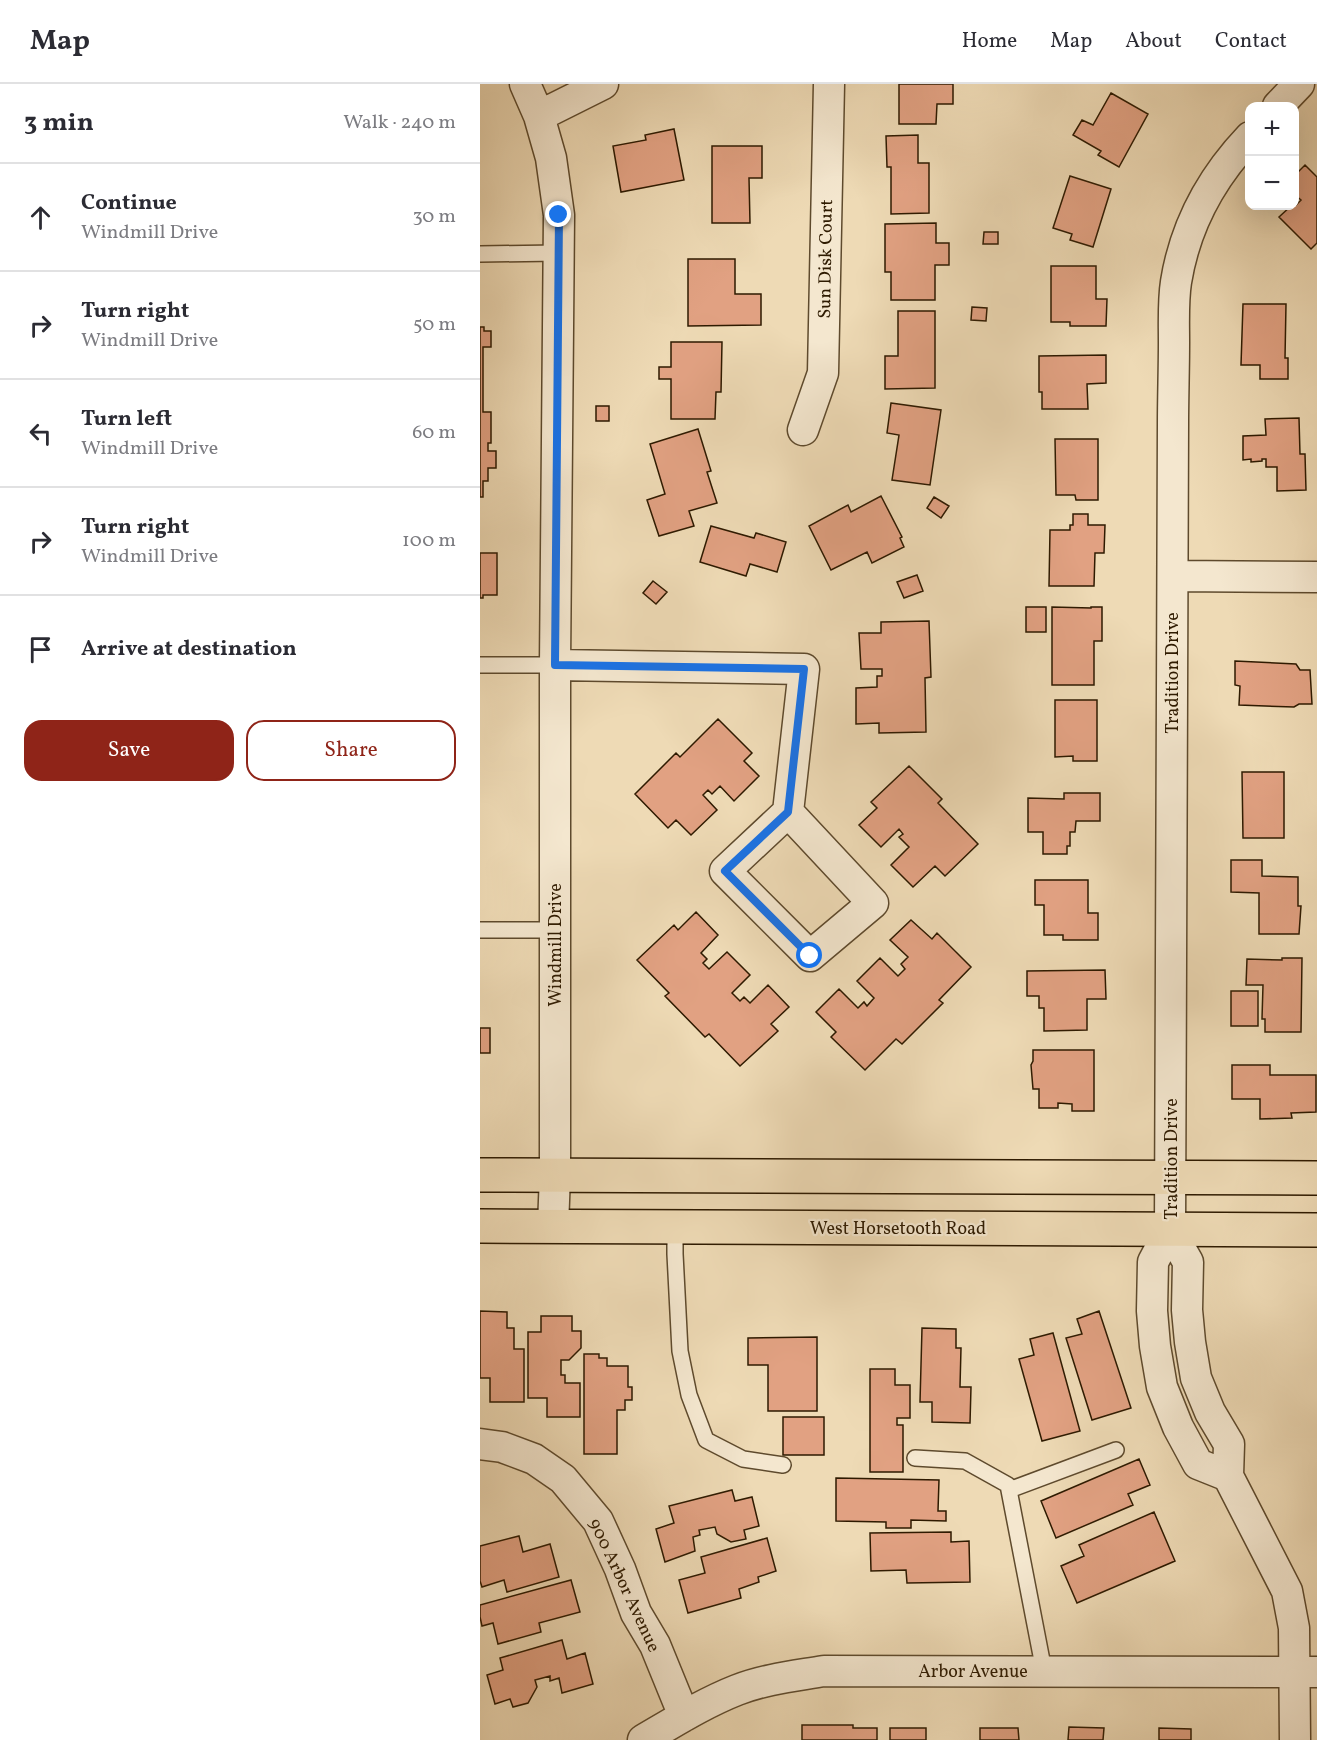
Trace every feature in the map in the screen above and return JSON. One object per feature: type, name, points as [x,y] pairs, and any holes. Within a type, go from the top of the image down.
[{"type":"main road","points":[[480,1175],[1317,1178]]},
{"type":"main road","name":"West Horsetooth Road","points":[[480,1226],[1317,1230]]},
{"type":"street","name":"Windmill Drive","points":[[525,84],[539,116],[551,158],[559,215],[553,1226]]},
{"type":"street","points":[[539,116],[603,84]]},
{"type":"street","name":"Sun Disk Court","points":[[803,430],[823,373],[829,84]]},
{"type":"street","points":[[1282,102],[1299,84]]},
{"type":"street","name":"Tradition Drive","points":[[1245,142],[1229,159],[1204,196],[1187,238],[1176,282],[1170,1230],[1153,1262],[1152,1311],[1162,1387],[1178,1427],[1198,1464],[1228,1476],[1287,1591],[1306,1672],[1295,1740]]},
{"type":"street","points":[[1173,576],[1317,577]]},
{"type":"street","points":[[555,665],[804,669],[788,812],[725,871],[810,956],[873,903],[788,812]]},
{"type":"street","name":"900 Arbor Avenue","points":[[480,1444],[502,1447],[534,1460],[563,1479],[598,1521],[620,1569],[636,1613],[655,1645],[684,1716]]},
{"type":"street","name":"Arbor Avenue","points":[[643,1740],[684,1716],[738,1690],[778,1678],[824,1671],[1306,1672]]},
{"type":"lane","points":[[480,254],[558,253]]},
{"type":"lane","points":[[480,665],[555,665]]},
{"type":"lane","points":[[480,930],[555,930]]},
{"type":"lane","points":[[675,1228],[680,1351],[689,1395],[706,1440],[743,1460],[783,1465]]},
{"type":"lane","points":[[1009,1490],[1116,1450]]},
{"type":"lane","points":[[915,1458],[965,1461],[1008,1485],[1044,1671]]},
{"type":"building","points":[[899,84],[953,84],[953,104],[937,104],[936,124],[899,124]]},
{"type":"building","points":[[1111,93],[1148,114],[1119,167],[1098,155],[1101,151],[1073,135],[1082,120],[1093,125]]},
{"type":"building","points":[[674,129],[684,180],[621,192],[613,146],[646,140],[645,135]]},
{"type":"building","points":[[918,135],[918,163],[929,163],[929,213],[891,214],[891,167],[887,167],[886,136]]},
{"type":"building","points":[[712,146],[762,146],[762,178],[749,178],[750,223],[712,223]]},
{"type":"building","points":[[1305,165],[1317,177],[1317,243],[1311,249],[1279,217],[1287,210],[1299,210],[1301,200],[1299,198],[1299,171]]},
{"type":"building","points":[[1070,176],[1111,189],[1093,247],[1070,240],[1072,234],[1053,228]]},
{"type":"building","points":[[936,223],[936,243],[949,243],[949,265],[935,265],[935,300],[891,300],[891,272],[885,272],[885,224]]},
{"type":"building","points":[[984,232],[998,232],[998,244],[983,244]]},
{"type":"building","points":[[688,259],[735,259],[735,294],[761,294],[761,325],[688,326]]},
{"type":"building","points":[[1051,266],[1096,266],[1096,299],[1107,299],[1106,326],[1070,326],[1070,322],[1051,322]]},
{"type":"building","points":[[1243,304],[1286,304],[1285,358],[1288,358],[1288,379],[1260,379],[1260,365],[1241,365]]},
{"type":"building","points":[[972,307],[987,308],[986,321],[971,320]]},
{"type":"building","points":[[898,311],[935,311],[935,388],[885,389],[885,356],[898,356]]},
{"type":"building","points":[[480,327],[484,327],[484,331],[491,331],[491,347],[483,347],[483,412],[491,412],[491,443],[488,443],[488,451],[496,451],[496,468],[488,468],[488,481],[483,481],[483,497],[480,497]]},
{"type":"building","points":[[671,342],[722,342],[721,392],[716,392],[715,419],[671,419],[671,379],[659,379],[659,367],[671,367]]},
{"type":"building","points":[[1106,355],[1106,383],[1087,384],[1088,409],[1042,409],[1042,392],[1039,392],[1039,356]]},
{"type":"building","points":[[891,403],[941,410],[930,485],[892,480],[899,435],[887,433]]},
{"type":"building","points":[[596,406],[609,406],[609,421],[596,421]]},
{"type":"building","points":[[1299,418],[1300,454],[1305,454],[1306,490],[1277,491],[1277,467],[1266,467],[1266,459],[1251,462],[1251,459],[1243,460],[1243,436],[1266,435],[1265,419]]},
{"type":"building","points":[[698,429],[711,471],[707,472],[717,503],[689,511],[694,526],[659,536],[647,500],[665,494],[650,444]]},
{"type":"building","points":[[1055,439],[1098,439],[1098,500],[1076,500],[1075,495],[1056,495]]},
{"type":"building","points":[[881,496],[902,537],[900,538],[904,547],[872,563],[867,552],[831,570],[809,526],[848,505],[851,512]]},
{"type":"building","points":[[934,497],[949,506],[941,518],[927,508]]},
{"type":"building","points":[[1073,514],[1088,514],[1088,525],[1105,525],[1104,553],[1095,553],[1094,586],[1049,586],[1050,530],[1070,530],[1070,525],[1073,525]]},
{"type":"building","points":[[711,526],[754,538],[756,533],[786,542],[777,572],[750,564],[746,576],[700,562]]},
{"type":"building","points":[[480,553],[497,553],[497,595],[483,595],[483,598],[480,598]]},
{"type":"building","points":[[917,575],[923,591],[904,598],[897,582]]},
{"type":"building","points":[[653,581],[667,592],[656,604],[643,593]]},
{"type":"building","points":[[1026,607],[1046,607],[1046,632],[1026,632]]},
{"type":"building","points":[[1052,607],[1102,607],[1102,641],[1094,641],[1094,685],[1052,685]]},
{"type":"building","points":[[929,621],[931,677],[925,678],[926,732],[879,733],[879,723],[856,724],[856,688],[877,687],[877,676],[882,676],[882,669],[861,669],[859,633],[881,633],[881,622]]},
{"type":"building","points":[[1235,661],[1296,664],[1300,670],[1310,670],[1312,704],[1299,704],[1294,707],[1239,705],[1240,686],[1235,685]]},
{"type":"building","points":[[1055,700],[1097,700],[1097,761],[1073,761],[1073,756],[1055,757]]},
{"type":"building","points":[[718,719],[752,753],[744,761],[759,776],[734,801],[720,786],[712,794],[708,790],[703,795],[717,810],[691,835],[676,820],[668,828],[635,794],[676,753],[680,757]]},
{"type":"building","points":[[909,766],[942,799],[938,803],[978,844],[945,876],[935,866],[913,887],[891,865],[909,847],[899,837],[903,834],[899,829],[881,847],[859,825],[877,808],[871,802]]},
{"type":"building","points":[[1242,772],[1284,772],[1284,838],[1243,838]]},
{"type":"building","points":[[1064,793],[1100,793],[1100,821],[1076,821],[1075,832],[1070,832],[1070,846],[1067,846],[1067,854],[1043,854],[1043,832],[1028,832],[1028,798],[1064,799]]},
{"type":"building","points":[[1231,860],[1262,860],[1262,876],[1298,877],[1298,906],[1301,906],[1299,934],[1259,934],[1259,893],[1231,892]]},
{"type":"building","points":[[1035,880],[1088,880],[1088,913],[1098,913],[1098,940],[1063,940],[1063,935],[1044,935],[1044,905],[1035,905]]},
{"type":"building","points":[[696,912],[718,935],[701,953],[707,959],[703,963],[709,969],[727,952],[750,975],[732,993],[740,1001],[744,997],[750,1003],[768,985],[789,1007],[771,1024],[778,1031],[740,1066],[709,1034],[705,1037],[665,996],[669,993],[637,960],[674,925],[678,930]]},
{"type":"building","points":[[911,920],[932,939],[937,933],[971,967],[939,1000],[943,1003],[902,1044],[896,1039],[865,1070],[831,1037],[836,1032],[816,1012],[839,989],[858,1008],[864,1002],[867,1006],[874,998],[857,981],[880,958],[898,976],[905,969],[901,964],[908,957],[890,940]]},
{"type":"building","points":[[1282,958],[1302,958],[1301,1032],[1265,1032],[1265,1019],[1262,1019],[1263,985],[1246,985],[1247,959],[1282,960]]},
{"type":"building","points":[[1105,970],[1106,999],[1087,999],[1087,1030],[1044,1031],[1044,1008],[1039,1008],[1039,996],[1027,996],[1027,971]]},
{"type":"building","points":[[1231,991],[1258,991],[1258,1026],[1231,1026]]},
{"type":"building","points":[[480,1028],[490,1028],[490,1053],[480,1053]]},
{"type":"building","points":[[1033,1050],[1094,1050],[1094,1111],[1072,1111],[1072,1104],[1058,1103],[1058,1108],[1039,1108],[1039,1089],[1033,1089],[1031,1065]]},
{"type":"building","points":[[1232,1065],[1270,1065],[1270,1075],[1316,1075],[1316,1112],[1291,1113],[1292,1118],[1260,1119],[1260,1099],[1232,1099]]},
{"type":"building","points":[[480,1311],[507,1312],[507,1328],[514,1328],[514,1349],[524,1349],[524,1402],[490,1402],[490,1378],[480,1378]]},
{"type":"building","points":[[1099,1311],[1131,1408],[1092,1420],[1066,1338],[1082,1334],[1077,1319]]},
{"type":"building","points":[[541,1316],[572,1316],[572,1331],[581,1331],[581,1348],[569,1360],[561,1360],[561,1375],[565,1375],[565,1383],[580,1383],[580,1417],[547,1417],[547,1398],[528,1398],[528,1332],[541,1332]]},
{"type":"building","points":[[922,1328],[956,1329],[956,1348],[961,1348],[960,1387],[971,1387],[970,1423],[932,1422],[932,1402],[920,1402]]},
{"type":"building","points":[[1053,1333],[1080,1431],[1042,1441],[1019,1359],[1034,1355],[1030,1339]]},
{"type":"building","points":[[817,1337],[817,1411],[768,1411],[768,1365],[748,1365],[748,1338]]},
{"type":"building","points":[[584,1354],[599,1354],[599,1358],[607,1358],[607,1366],[628,1366],[628,1387],[632,1387],[632,1400],[625,1400],[625,1410],[617,1410],[617,1454],[584,1454]]},
{"type":"building","points":[[870,1369],[895,1369],[895,1385],[910,1385],[910,1418],[897,1418],[897,1425],[903,1425],[903,1472],[870,1472]]},
{"type":"building","points":[[783,1417],[824,1417],[824,1455],[783,1455]]},
{"type":"building","points":[[1139,1459],[1150,1485],[1128,1494],[1133,1505],[1056,1538],[1041,1501]]},
{"type":"building","points":[[836,1478],[939,1480],[938,1511],[946,1511],[946,1521],[911,1520],[911,1528],[886,1528],[886,1522],[836,1521]]},
{"type":"building","points":[[732,1490],[735,1501],[752,1497],[759,1526],[744,1530],[746,1539],[731,1542],[717,1534],[715,1527],[699,1530],[700,1535],[693,1537],[695,1551],[665,1562],[656,1529],[674,1523],[669,1506]]},
{"type":"building","points":[[1154,1512],[1175,1561],[1077,1603],[1061,1566],[1084,1556],[1079,1545]]},
{"type":"building","points":[[951,1532],[951,1542],[969,1541],[970,1582],[907,1583],[906,1570],[871,1571],[870,1533]]},
{"type":"building","points":[[519,1536],[523,1552],[550,1544],[559,1577],[507,1592],[504,1580],[482,1587],[480,1546]]},
{"type":"building","points":[[767,1538],[776,1571],[758,1577],[759,1582],[739,1589],[741,1598],[688,1613],[679,1580],[705,1573],[701,1557]]},
{"type":"building","points":[[571,1580],[580,1612],[539,1623],[541,1632],[498,1644],[493,1623],[482,1626],[480,1605]]},
{"type":"building","points":[[562,1640],[567,1659],[585,1653],[593,1684],[562,1693],[559,1678],[550,1681],[550,1676],[535,1680],[537,1687],[528,1703],[513,1707],[510,1699],[495,1704],[487,1675],[503,1670],[500,1658]]},
{"type":"building","points":[[802,1725],[853,1725],[853,1728],[877,1728],[877,1740],[802,1740]]},
{"type":"building","points":[[1069,1727],[1104,1728],[1103,1740],[1068,1740]]},
{"type":"building","points":[[890,1728],[926,1728],[926,1740],[890,1740]]},
{"type":"building","points":[[980,1728],[1018,1728],[1019,1740],[980,1740]]},
{"type":"building","points":[[1159,1728],[1191,1729],[1191,1740],[1159,1740]]},
{"type":"route","points":[[559,215],[555,665],[804,669],[788,812],[725,871],[810,956]]}]
